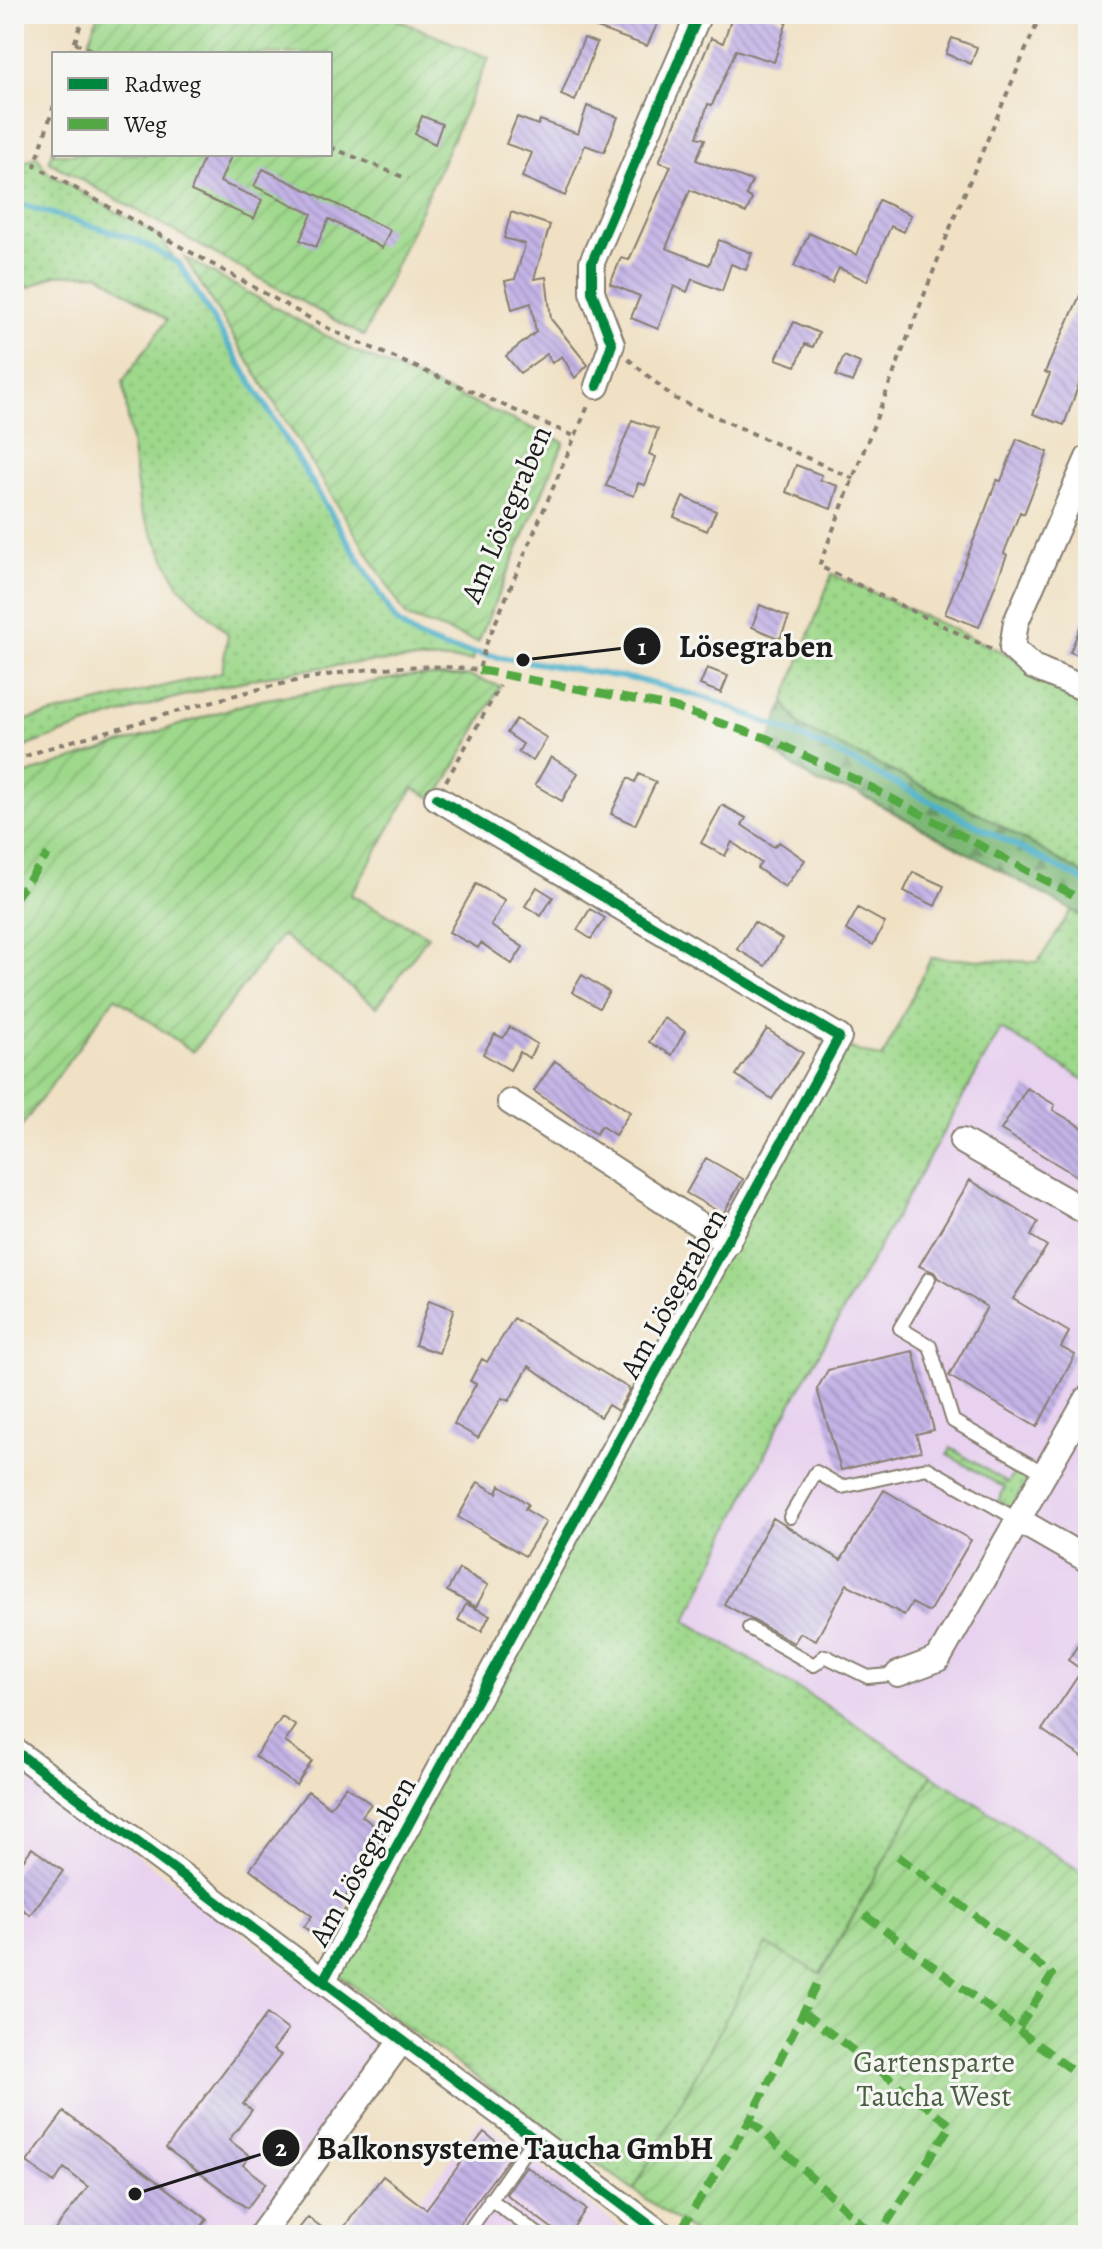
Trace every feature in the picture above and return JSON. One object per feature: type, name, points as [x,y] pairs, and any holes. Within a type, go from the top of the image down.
[{"type":"street","points":[[597,386],[612,344],[592,292],[592,262],[699,14]]},
{"type":"street","points":[[1088,458],[1016,622],[1012,648],[1033,667],[1088,690]]},
{"type":"street","name":"Am Lösegraben","points":[[323,1981],[839,1037],[479,834],[437,798]]},
{"type":"street","name":"Am Lösegraben","points":[[510,1102],[728,1243]]},
{"type":"street","points":[[962,1141],[1088,1213]]},
{"type":"street","points":[[898,1674],[938,1659],[1088,1398]]},
{"type":"street","points":[[1020,1521],[1088,1560]]},
{"type":"street","points":[[14,1750],[657,2233]]},
{"type":"street","points":[[261,2235],[402,2040]]},
{"type":"lane","points":[[929,1279],[900,1328],[930,1346],[953,1421],[1046,1474]]},
{"type":"lane","points":[[790,1517],[816,1472],[842,1487],[927,1468],[1020,1521]]},
{"type":"lane","points":[[749,1628],[814,1665],[825,1656],[868,1677],[898,1674]]},
{"type":"lane","points":[[466,2235],[534,2138]]},
{"type":"lane","points":[[490,2199],[539,2235]]},
{"type":"path","points":[[72,52],[84,14]]},
{"type":"path","points":[[1012,648],[992,650],[819,566],[954,218],[1041,14]]},
{"type":"path","points":[[74,43],[97,52]]},
{"type":"path","points":[[52,111],[35,166],[333,331],[574,436]]},
{"type":"path","points":[[332,148],[408,179]]},
{"type":"path","points":[[612,344],[674,398],[854,479]]},
{"type":"path","points":[[437,798],[500,686]]},
{"type":"shaded area","points":[[1001,1029],[1088,1082],[1088,1876],[832,1709],[686,1622],[777,1429]]},
{"type":"shaded area","points":[[14,1763],[391,2045],[252,2235],[14,2235]]},
{"type":"shaded area","points":[[481,2120],[630,2235],[392,2235]]},
{"type":"green space","points":[[98,14],[384,14],[489,58],[364,336],[49,162],[52,152],[52,156],[332,156],[332,52],[86,52]]},
{"type":"green space","points":[[37,156],[48,173],[161,237],[396,624],[447,650],[474,655],[473,661],[414,660],[356,664],[239,682],[125,712],[14,751],[14,723],[222,672],[228,634],[179,586],[140,509],[123,381],[167,320],[99,274],[55,275],[28,288],[14,277],[14,168]]},
{"type":"green space","points":[[184,257],[352,350],[564,442],[478,642],[407,617]]},
{"type":"green space","points":[[832,574],[1088,691],[1088,877],[980,814],[801,727],[784,702]]},
{"type":"green space","points":[[410,676],[470,676],[500,686],[436,800],[413,788],[351,895],[428,936],[377,1007],[282,935],[193,1052],[115,997],[14,1137],[14,778],[254,701]]},
{"type":"green space","points":[[784,702],[801,727],[980,814],[1088,877],[1088,919],[858,793],[818,783],[767,748]]},
{"type":"green space","points":[[1073,908],[1088,919],[1088,1082],[1001,1029],[777,1429],[686,1621],[832,1709],[932,1775],[820,1974],[766,1945],[634,2190],[411,2031],[330,1968],[831,1043],[882,1058],[931,958],[1038,962]]},
{"type":"green space","points":[[951,1448],[1008,1483],[1016,1470],[1029,1478],[1011,1508],[998,1501],[1005,1488],[948,1455]]},
{"type":"green space","name":"Gartensparte Taucha West","points":[[932,1775],[1088,1876],[1088,2199],[1070,2235],[696,2235],[634,2190],[766,1944],[821,1974]]},
{"type":"building","points":[[558,14],[662,14],[647,46]]},
{"type":"building","points":[[733,14],[767,14],[787,21],[774,62],[736,50],[712,105],[708,104],[697,137],[705,139],[696,160],[752,181],[746,195],[752,199],[746,213],[690,190],[666,248],[709,265],[719,240],[752,253],[746,270],[731,264],[722,291],[692,279],[687,292],[674,286],[658,329],[631,318],[640,296],[610,284],[621,258],[629,260],[671,166],[659,162],[711,38],[723,43]]},
{"type":"building","points":[[584,38],[597,43],[575,101],[561,95]]},
{"type":"building","points":[[952,38],[977,47],[971,64],[946,54]]},
{"type":"building","points":[[587,106],[618,117],[604,152],[585,145],[565,196],[522,177],[532,153],[506,144],[517,117],[538,125],[540,120],[578,134]]},
{"type":"building","points":[[422,116],[442,124],[435,144],[415,134]]},
{"type":"building","points":[[204,156],[231,156],[220,182],[262,200],[254,219],[191,191]]},
{"type":"building","points":[[263,169],[390,230],[382,248],[329,219],[316,247],[300,240],[312,214],[254,186]]},
{"type":"building","points":[[879,200],[911,215],[904,232],[891,226],[867,281],[839,268],[832,283],[794,266],[809,233],[857,255]]},
{"type":"building","points":[[511,212],[550,225],[534,279],[546,277],[551,319],[588,365],[575,378],[562,356],[552,363],[547,354],[520,373],[506,356],[536,332],[531,303],[512,309],[505,281],[515,279],[525,244],[504,238]]},
{"type":"building","points":[[1088,278],[1088,359],[1064,425],[1033,414],[1050,374],[1045,372]]},
{"type":"building","points":[[794,322],[819,333],[813,347],[805,344],[796,366],[776,359]]},
{"type":"building","points":[[844,356],[860,363],[852,382],[836,376]]},
{"type":"building","points":[[632,420],[658,429],[649,454],[656,457],[645,485],[638,483],[634,496],[606,486]]},
{"type":"building","points":[[1017,439],[1048,452],[1024,514],[1020,512],[979,627],[945,614],[997,480],[1001,481]]},
{"type":"building","points":[[796,465],[822,475],[820,480],[838,486],[831,509],[786,492]]},
{"type":"building","points":[[683,497],[716,511],[707,531],[674,517]]},
{"type":"building","points":[[760,605],[789,617],[780,639],[752,627]]},
{"type":"building","points":[[1088,609],[1088,659],[1070,652]]},
{"type":"building","points":[[707,668],[728,676],[721,693],[700,685]]},
{"type":"building","points":[[516,719],[547,738],[533,761],[518,752],[523,744],[507,733]]},
{"type":"building","points":[[551,757],[578,773],[562,801],[535,785]]},
{"type":"building","points":[[639,774],[656,782],[635,825],[611,814],[628,778],[635,782]]},
{"type":"building","points":[[722,805],[746,818],[742,825],[774,847],[779,842],[805,860],[785,887],[757,868],[761,863],[732,842],[725,856],[701,843]]},
{"type":"building","points":[[913,872],[944,886],[935,906],[904,891]]},
{"type":"building","points":[[476,884],[505,900],[491,926],[523,947],[512,964],[481,943],[478,948],[449,932]]},
{"type":"building","points":[[537,887],[553,897],[541,916],[525,906]]},
{"type":"building","points":[[858,908],[885,923],[873,945],[846,930]]},
{"type":"building","points":[[590,909],[605,918],[591,939],[577,930]]},
{"type":"building","points":[[754,922],[782,939],[765,966],[737,949]]},
{"type":"building","points":[[582,975],[609,992],[599,1008],[572,992]]},
{"type":"building","points":[[664,1018],[685,1031],[672,1055],[649,1042]]},
{"type":"building","points":[[510,1027],[537,1044],[529,1058],[520,1052],[510,1070],[483,1054],[495,1034],[503,1038]]},
{"type":"building","points":[[767,1029],[803,1053],[772,1099],[736,1075]]},
{"type":"building","points":[[555,1061],[630,1112],[615,1135],[601,1126],[596,1134],[534,1091]]},
{"type":"building","points":[[1027,1088],[1055,1105],[1053,1110],[1088,1131],[1088,1183],[1001,1130]]},
{"type":"building","points":[[706,1158],[743,1179],[723,1214],[686,1193]]},
{"type":"building","points":[[970,1180],[1038,1222],[1031,1236],[1047,1246],[1013,1299],[1069,1332],[1061,1347],[1075,1355],[1037,1427],[949,1376],[987,1307],[938,1278],[934,1272],[919,1266]]},
{"type":"building","points":[[429,1300],[454,1309],[439,1353],[415,1345]]},
{"type":"building","points":[[514,1318],[630,1389],[618,1411],[608,1405],[600,1417],[529,1366],[509,1401],[502,1398],[478,1438],[454,1424],[476,1384],[470,1381],[482,1359],[487,1362]]},
{"type":"building","points":[[913,1351],[934,1430],[916,1434],[921,1451],[841,1470],[817,1389],[828,1370]]},
{"type":"building","points":[[478,1482],[497,1493],[500,1485],[528,1504],[525,1509],[546,1522],[525,1556],[458,1517]]},
{"type":"building","points":[[884,1490],[971,1540],[929,1612],[912,1603],[904,1615],[847,1584],[816,1640],[800,1633],[794,1643],[724,1604],[773,1518],[841,1560]]},
{"type":"building","points":[[459,1569],[488,1585],[476,1607],[447,1591]]},
{"type":"building","points":[[466,1604],[490,1615],[482,1631],[458,1620]]},
{"type":"building","points":[[1088,1630],[1088,1761],[1042,1730],[1082,1670],[1068,1660]]},
{"type":"building","points":[[282,1717],[296,1726],[285,1742],[312,1761],[296,1785],[255,1756]]},
{"type":"building","points":[[346,1786],[371,1804],[362,1816],[384,1834],[370,1852],[373,1856],[344,1899],[347,1906],[323,1942],[304,1927],[312,1916],[250,1869],[308,1791],[330,1807]]},
{"type":"building","points":[[32,1848],[63,1871],[30,1915],[14,1903],[14,1873]]},
{"type":"building","points":[[267,2014],[288,2030],[273,2050],[281,2055],[243,2104],[252,2110],[229,2140],[250,2156],[243,2165],[266,2183],[247,2208],[166,2148]]},
{"type":"building","points":[[64,2112],[207,2219],[195,2235],[51,2235],[88,2187],[64,2168],[54,2183],[27,2162]]},
{"type":"building","points":[[484,2132],[512,2154],[451,2235],[338,2235],[383,2176],[426,2209]]},
{"type":"building","points":[[526,2166],[586,2209],[568,2235],[561,2235],[506,2194]]},
{"type":"building","points":[[308,2217],[332,2235],[294,2235]]},
{"type":"waterway","points":[[14,202],[134,239],[179,263],[397,622],[419,638],[445,648],[639,680],[713,700],[827,748],[1088,883]]},
{"type":"marked path","points":[[479,670],[672,707],[769,739],[863,783],[1088,903]]},
{"type":"marked path","points":[[14,900],[48,854]]},
{"type":"marked path","points":[[898,1856],[1052,1975],[1018,2029]]},
{"type":"marked path","points":[[865,1915],[1088,2082]]},
{"type":"marked path","points":[[681,2229],[750,2120],[817,1984]]},
{"type":"marked path","points":[[803,2012],[951,2125],[879,2235]]},
{"type":"marked path","points":[[750,2120],[873,2235]]},
{"type":"marked path","points":[[1074,2235],[1088,2209]]},
{"type":"cycle path","points":[[597,386],[612,344],[592,292],[592,262],[699,14]]},
{"type":"cycle path","points":[[323,1981],[839,1037],[437,798]]},
{"type":"cycle path","points":[[14,1750],[663,2235]]},
{"type":"place","name":"Lösegraben","points":[[523,660]]},
{"type":"place","name":"Balkonsysteme Taucha GmbH","points":[[135,2194]]}]
